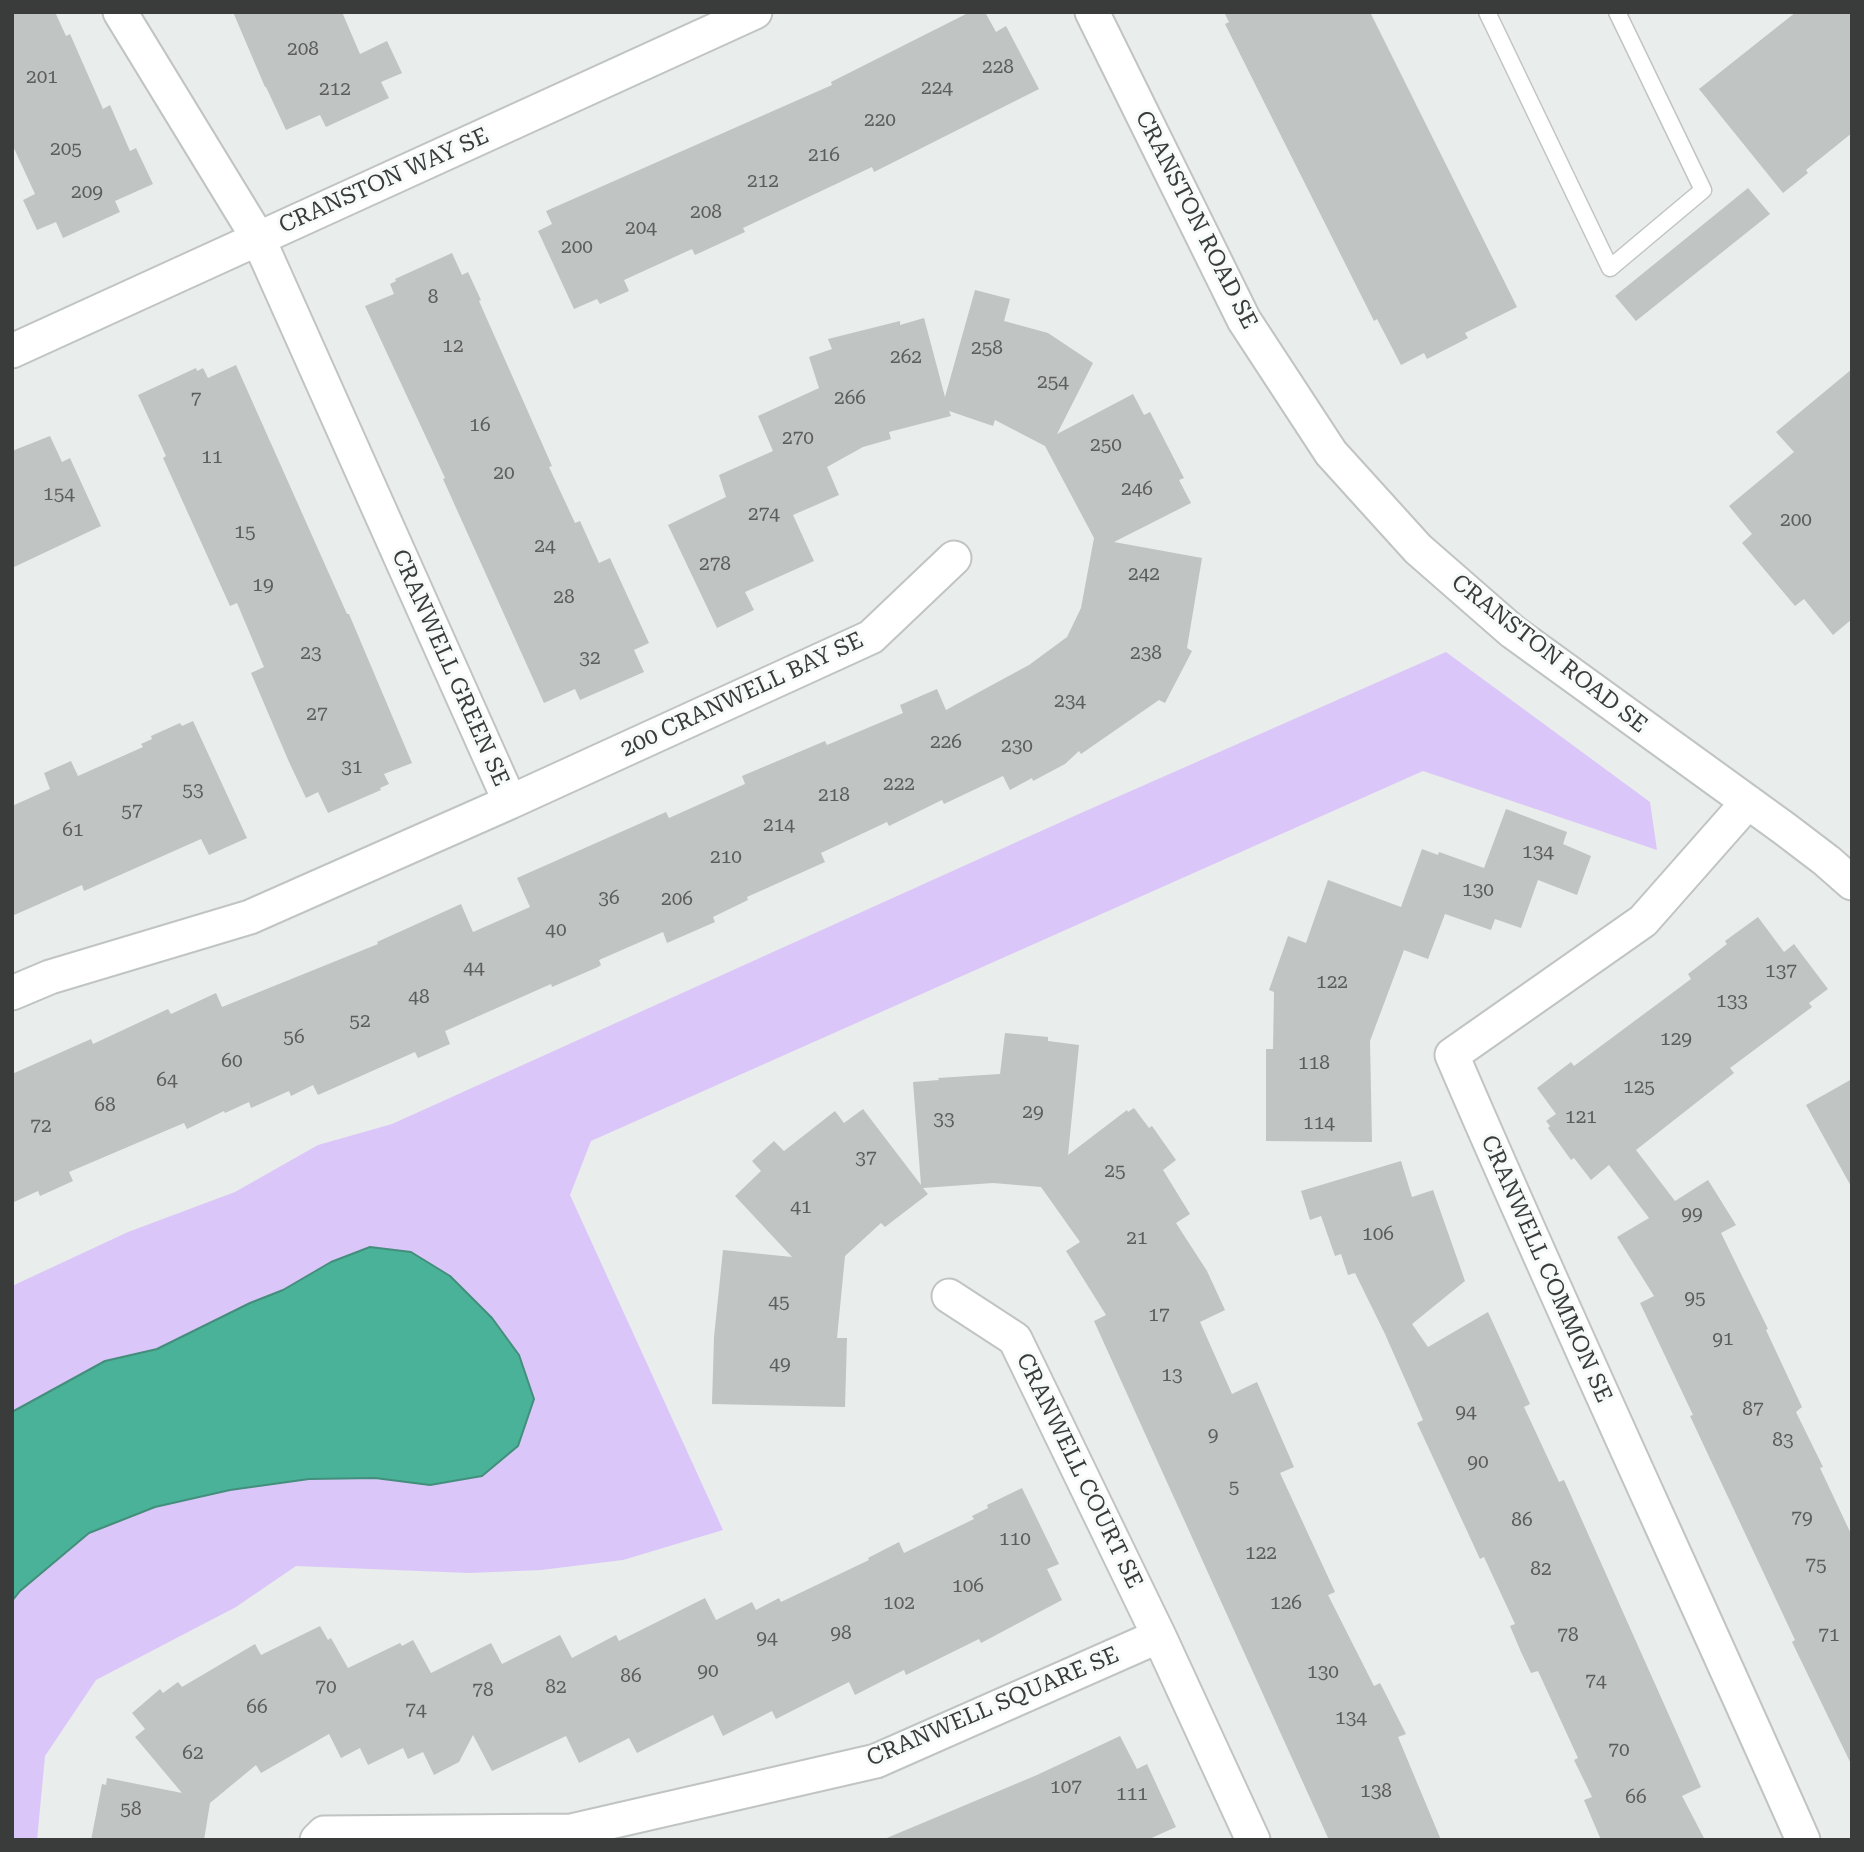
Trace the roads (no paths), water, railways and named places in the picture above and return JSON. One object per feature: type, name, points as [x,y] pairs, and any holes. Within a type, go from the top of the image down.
[{"type":"street","name":"CRANWELL GREEN SE","points":[[12,993],[50,977],[250,917],[510,802],[258,238],[120,12]]},
{"type":"street","name":"CRANSTON WAY SE","points":[[12,351],[258,238],[703,24],[755,12]]},
{"type":"street","name":"CRANSTON ROAD SE","points":[[1092,12],[1244,320],[1331,453],[1418,549],[1513,632],[1748,802],[1852,883]]},
{"type":"street","name":"200 CRANWELL BAY SE","points":[[510,802],[871,637],[954,558]]},
{"type":"street","name":"CRANWELL COMMON SE","points":[[1748,802],[1643,921],[1452,1055],[1531,1239],[1697,1600],[1803,1840]]},
{"type":"street","name":"CRANWELL COURT SE","points":[[949,1296],[1016,1339],[1159,1636]]},
{"type":"street","name":"CRANWELL SQUARE SE","points":[[317,1840],[324,1833],[571,1831],[876,1761],[1159,1636]]},
{"type":"street","points":[[1159,1636],[1253,1840]]},
{"type":"lane","points":[[1487,12],[1610,268],[1703,190],[1617,12]]}]
